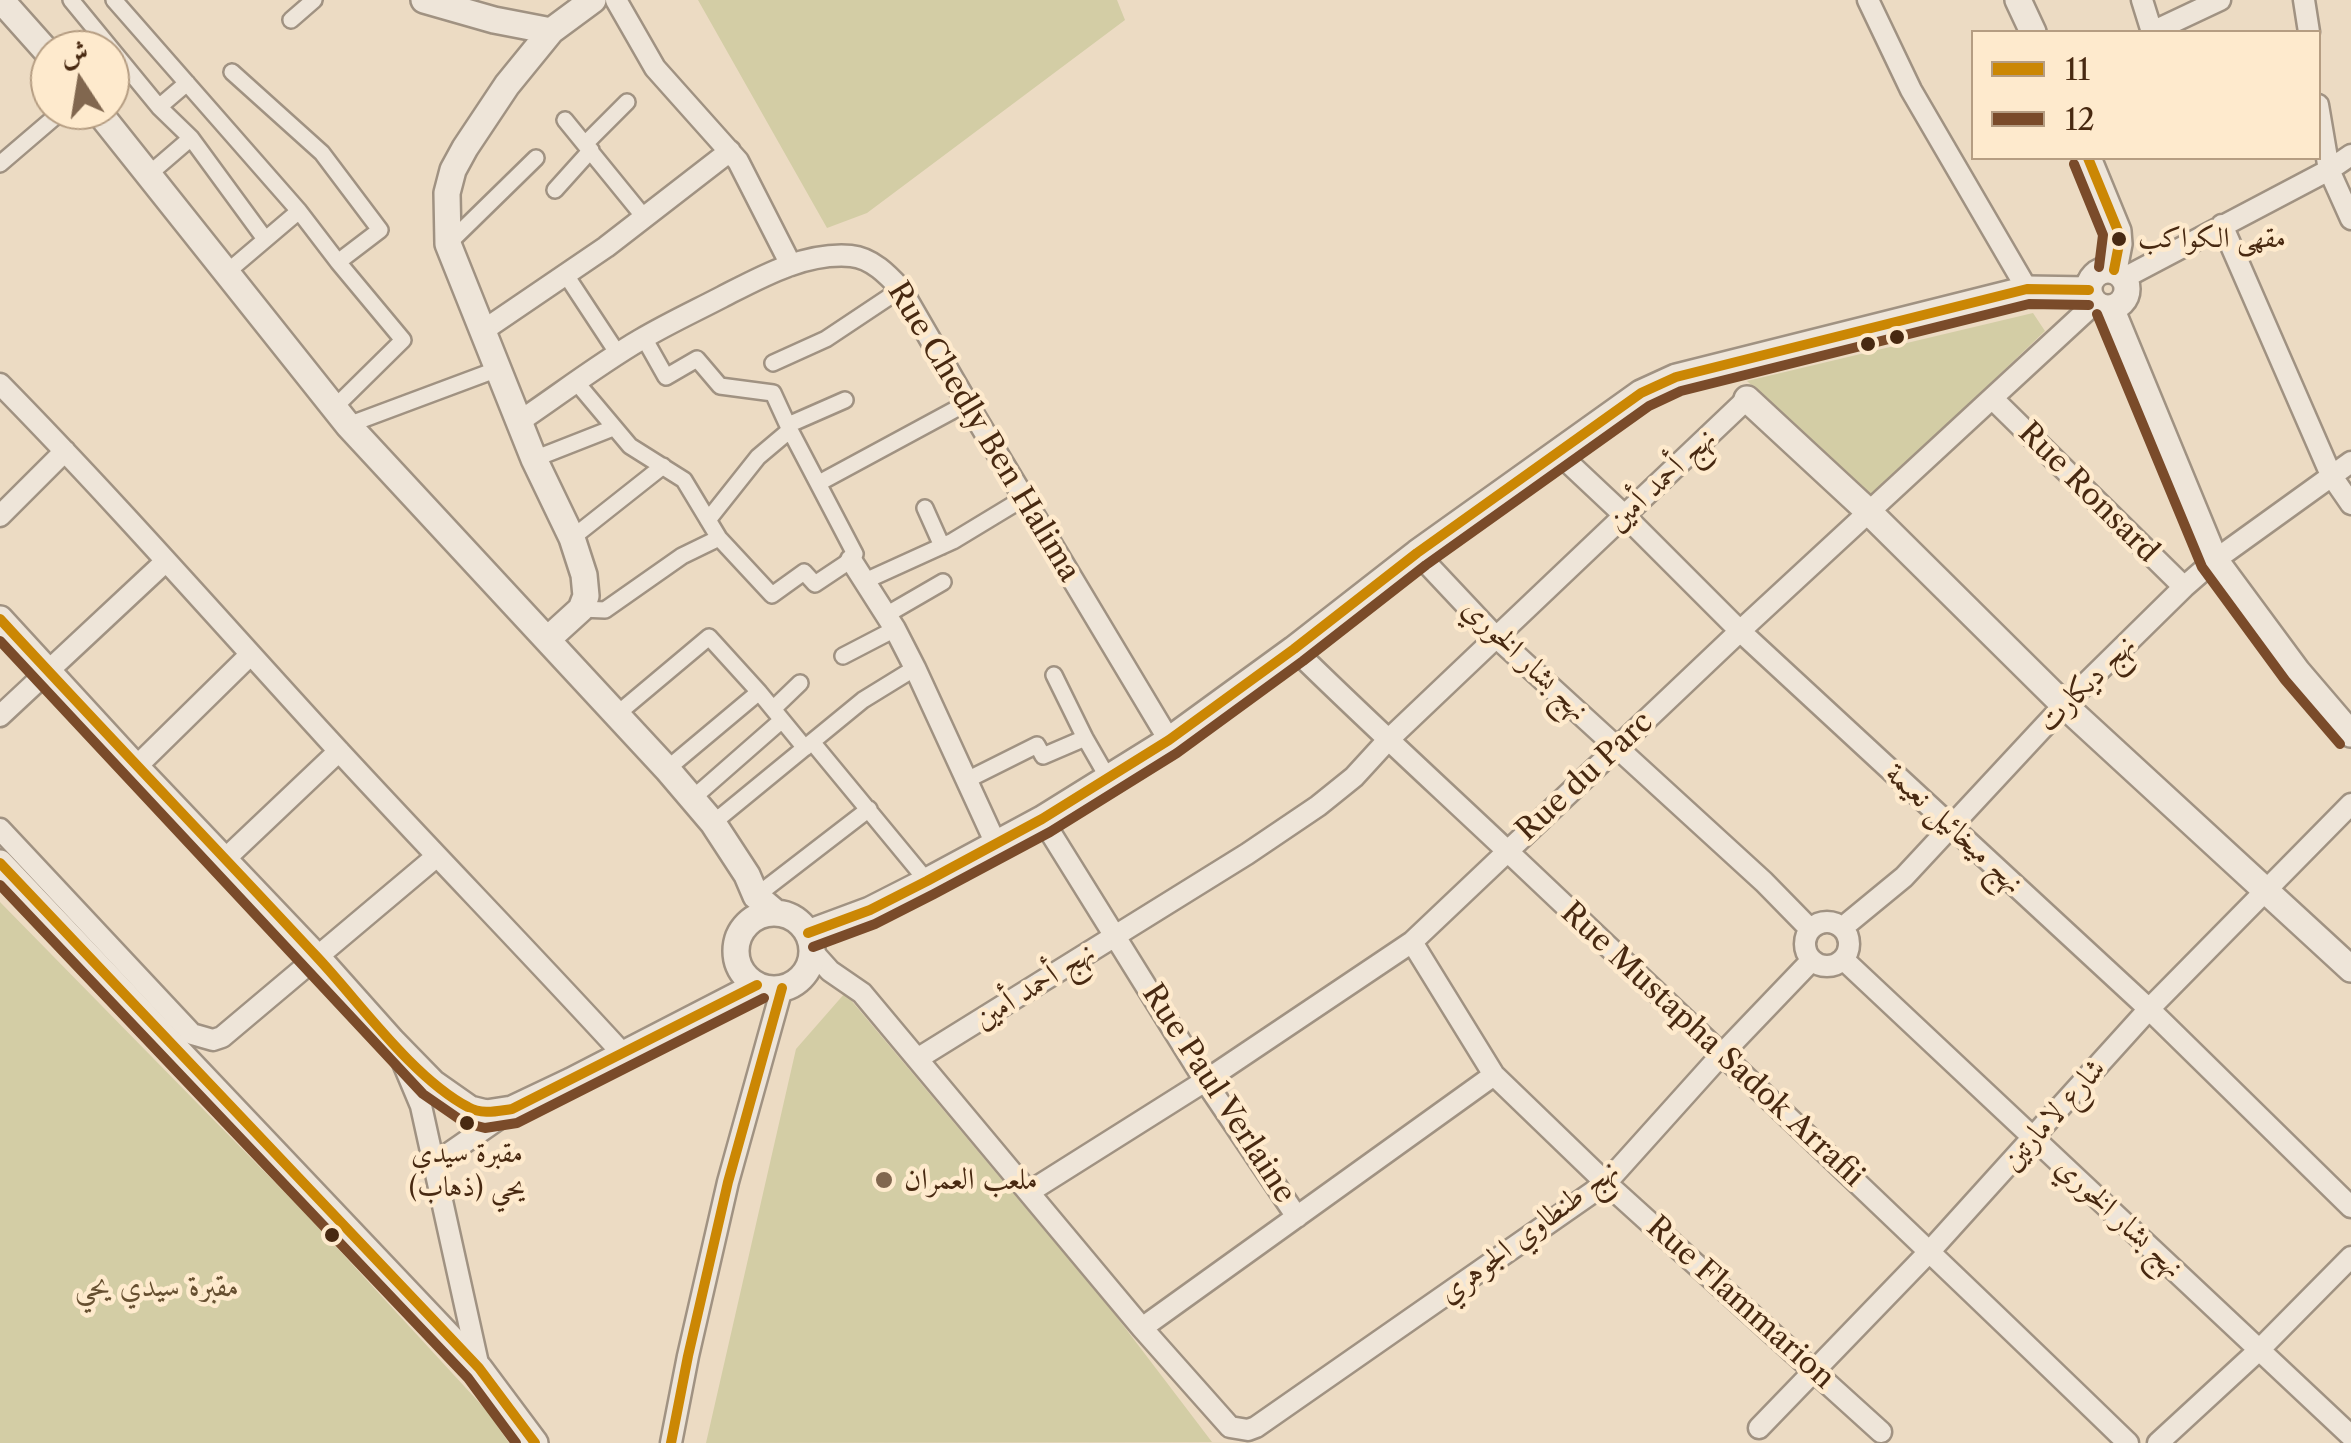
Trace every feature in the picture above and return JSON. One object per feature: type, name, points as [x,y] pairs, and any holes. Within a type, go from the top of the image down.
[{"type":"street","points":[[1,0],[30,33]]},
{"type":"street","points":[[71,0],[159,108],[190,138],[265,239]]},
{"type":"street","points":[[114,0],[300,211],[403,340],[341,417]]},
{"type":"street","points":[[291,20],[314,0]]},
{"type":"street","points":[[548,639],[581,608],[586,586],[572,538],[534,459],[448,244],[447,193],[453,170],[507,85],[552,31],[593,0]]},
{"type":"street","points":[[616,0],[655,68],[730,151],[744,172],[791,265]]},
{"type":"street","points":[[1868,0],[1911,90],[2026,290]]},
{"type":"street","points":[[2018,0],[2032,30]]},
{"type":"street","points":[[2142,0],[2151,30]]},
{"type":"street","points":[[2156,30],[2220,0]]},
{"type":"street","points":[[2304,0],[2309,30]]},
{"type":"street","points":[[438,2],[494,20],[552,31]]},
{"type":"street","points":[[232,72],[322,152],[380,230],[338,262]]},
{"type":"street","points":[[159,108],[187,83]]},
{"type":"street","points":[[554,190],[627,102]]},
{"type":"street","points":[[565,120],[644,216]]},
{"type":"street","points":[[2321,123],[2329,170],[2351,218]]},
{"type":"street","points":[[0,164],[40,130]]},
{"type":"street","points":[[112,130],[341,417],[693,798],[747,875],[756,896],[776,913]]},
{"type":"street","points":[[148,176],[190,138]]},
{"type":"street","points":[[484,330],[606,247],[730,151]]},
{"type":"street","points":[[2119,274],[2222,225],[2351,155]]},
{"type":"street","points":[[448,244],[536,158]]},
{"type":"street","points":[[810,942],[1042,819],[1169,740],[1556,452],[1642,393],[1676,378],[2026,290],[2122,302],[2128,290],[2119,274],[2118,231],[2089,160]]},
{"type":"street","points":[[226,272],[300,211]]},
{"type":"street","points":[[2222,225],[2331,475],[2351,504]]},
{"type":"street","name":"Rue Chedly Ben Halima","points":[[520,421],[644,338],[756,280],[791,265],[824,258],[854,256],[873,264],[902,289],[1169,740]]},
{"type":"street","points":[[566,275],[618,354]]},
{"type":"street","points":[[773,362],[826,339],[902,289]]},
{"type":"street","points":[[2098,300],[2215,560],[2297,671],[2351,734]]},
{"type":"street","name":"Rue du Parc","points":[[1029,1192],[1205,1081],[1412,942],[2098,300]]},
{"type":"street","points":[[577,383],[630,446],[684,480],[719,538],[772,595],[804,572],[815,584],[851,560],[855,554],[773,393],[720,386],[697,359],[666,377],[644,338]]},
{"type":"street","points":[[341,417],[498,369]]},
{"type":"street","points":[[0,384],[622,1054]]},
{"type":"street","name":"نهج أحمد أمين","points":[[917,1059],[1318,806],[1354,777],[1387,740],[1747,399],[1869,512],[2064,706],[2351,969]]},
{"type":"street","name":"Rue Ronsard","points":[[1993,399],[2184,587]]},
{"type":"street","points":[[708,520],[758,457],[789,428],[845,400]]},
{"type":"street","points":[[819,483],[967,403]]},
{"type":"street","points":[[534,459],[613,428]]},
{"type":"street","points":[[0,516],[66,451]]},
{"type":"street","name":"نهج ميخائيل نعيمة","points":[[1556,452],[1740,631],[2149,1010],[2351,1207]]},
{"type":"street","name":"نهج ديكارت","points":[[1842,928],[1904,877],[2064,706],[2184,587],[2215,560],[2351,462]]},
{"type":"street","points":[[572,538],[663,466]]},
{"type":"street","points":[[865,581],[942,546],[1024,498]]},
{"type":"street","points":[[926,508],[942,546]]},
{"type":"street","points":[[581,608],[606,610],[682,556],[719,538]]},
{"type":"street","name":"نهج بشار الخوري","points":[[1417,554],[1496,636],[1810,929]]},
{"type":"street","points":[[851,560],[891,622],[996,844]]},
{"type":"street","points":[[0,716],[165,562]]},
{"type":"street","points":[[843,656],[943,582]]},
{"type":"street","points":[[0,619],[433,1083],[470,1110],[512,1110]]},
{"type":"street","points":[[616,715],[709,637],[870,809],[927,881]]},
{"type":"street","name":"Rue Mustapha Sadok Arrafii","points":[[1294,649],[2128,1443]]},
{"type":"street","points":[[136,767],[250,655]]},
{"type":"street","points":[[713,823],[863,700],[914,668]]},
{"type":"street","points":[[1054,675],[1108,778]]},
{"type":"street","points":[[693,798],[778,715],[800,684]]},
{"type":"street","points":[[667,769],[759,692]]},
{"type":"street","points":[[965,781],[1037,744],[1043,756],[1085,738]]},
{"type":"street","points":[[224,860],[339,751]]},
{"type":"street","name":"شارع لامارتين","points":[[1759,1428],[1930,1251],[2149,1010],[2351,804]]},
{"type":"street","points":[[756,896],[870,809]]},
{"type":"street","name":"Rue Paul Verlaine","points":[[1042,819],[1205,1081],[1297,1217]]},
{"type":"street","points":[[0,829],[192,1034],[212,1040],[222,1038],[437,856]]},
{"type":"street","points":[[0,862],[479,1368],[536,1443]]},
{"type":"street","points":[[769,987],[745,976],[736,948],[749,922],[776,913],[791,916],[830,971],[862,992],[1142,1328],[1494,1075]]},
{"type":"street","points":[[1827,922],[1842,928],[1849,943],[1844,959],[1828,966],[1812,960],[1805,944],[1810,929],[1827,922]]},
{"type":"street","points":[[435,1163],[512,1110],[622,1054],[769,987],[794,984],[810,964],[810,942]]},
{"type":"street","name":"Rue Flammarion","points":[[1412,942],[1494,1075],[1606,1183],[1881,1432]]},
{"type":"street","name":"نهج بشار الخوري","points":[[1844,959],[2351,1436]]},
{"type":"street","name":"نهج طنطاوي الجوهري","points":[[1142,1328],[1230,1427],[1256,1427],[1606,1183],[1812,960]]},
{"type":"street","points":[[671,1443],[769,987]]},
{"type":"street","points":[[392,1041],[421,1106],[479,1368]]},
{"type":"street","points":[[2158,1443],[2351,1258]]},
{"type":"green space","points":[[698,0],[1117,0],[1125,20],[867,213],[827,228]]},
{"type":"green space","points":[[2033,313],[2045,331],[1872,496],[1747,381]]},
{"type":"green space","name":"مقبرة سيدي يحي","points":[[0,902],[306,1214],[487,1411],[509,1443],[0,1443]]},
{"type":"green space","name":"ملعب العمران","points":[[845,993],[1113,1312],[1212,1442],[706,1443],[796,1049]]},
{"type":"transit line","name":"11","points":[[2089,160],[2118,231],[2114,270]]},
{"type":"transit line","name":"12","points":[[2074,164],[2103,235],[2099,267]]},
{"type":"transit line","name":"11","points":[[808,933],[870,910],[927,881],[1042,819],[1169,740],[1417,553],[1641,393],[1676,377],[2027,289],[2089,290]]},
{"type":"transit line","name":"12","points":[[813,947],[875,924],[934,894],[1050,832],[1177,753],[1426,565],[1649,406],[1681,391],[2029,304],[2089,305]]},
{"type":"transit line","name":"12","points":[[2097,314],[2202,567],[2285,680],[2340,744]]},
{"type":"transit line","name":"11","points":[[0,619],[317,957],[407,1059],[468,1107],[484,1112],[512,1109],[757,985]]},
{"type":"transit line","name":"12","points":[[0,641],[423,1094],[465,1123],[485,1128],[517,1123],[764,998]]},
{"type":"transit line","name":"11","points":[[0,863],[479,1368],[535,1443]]},
{"type":"transit line","name":"12","points":[[0,885],[468,1378],[516,1443]]},
{"type":"transit line","name":"11","points":[[671,1443],[728,1182],[782,988]]},
{"type":"place","name":"مقهى الكواكب","points":[[2119,239]]},
{"type":"place","name":"مقبرة سيدي يحي (ذهاب)","points":[[467,1123]]},
{"type":"place","name":"ملعب العمران","points":[[884,1180]]}]
